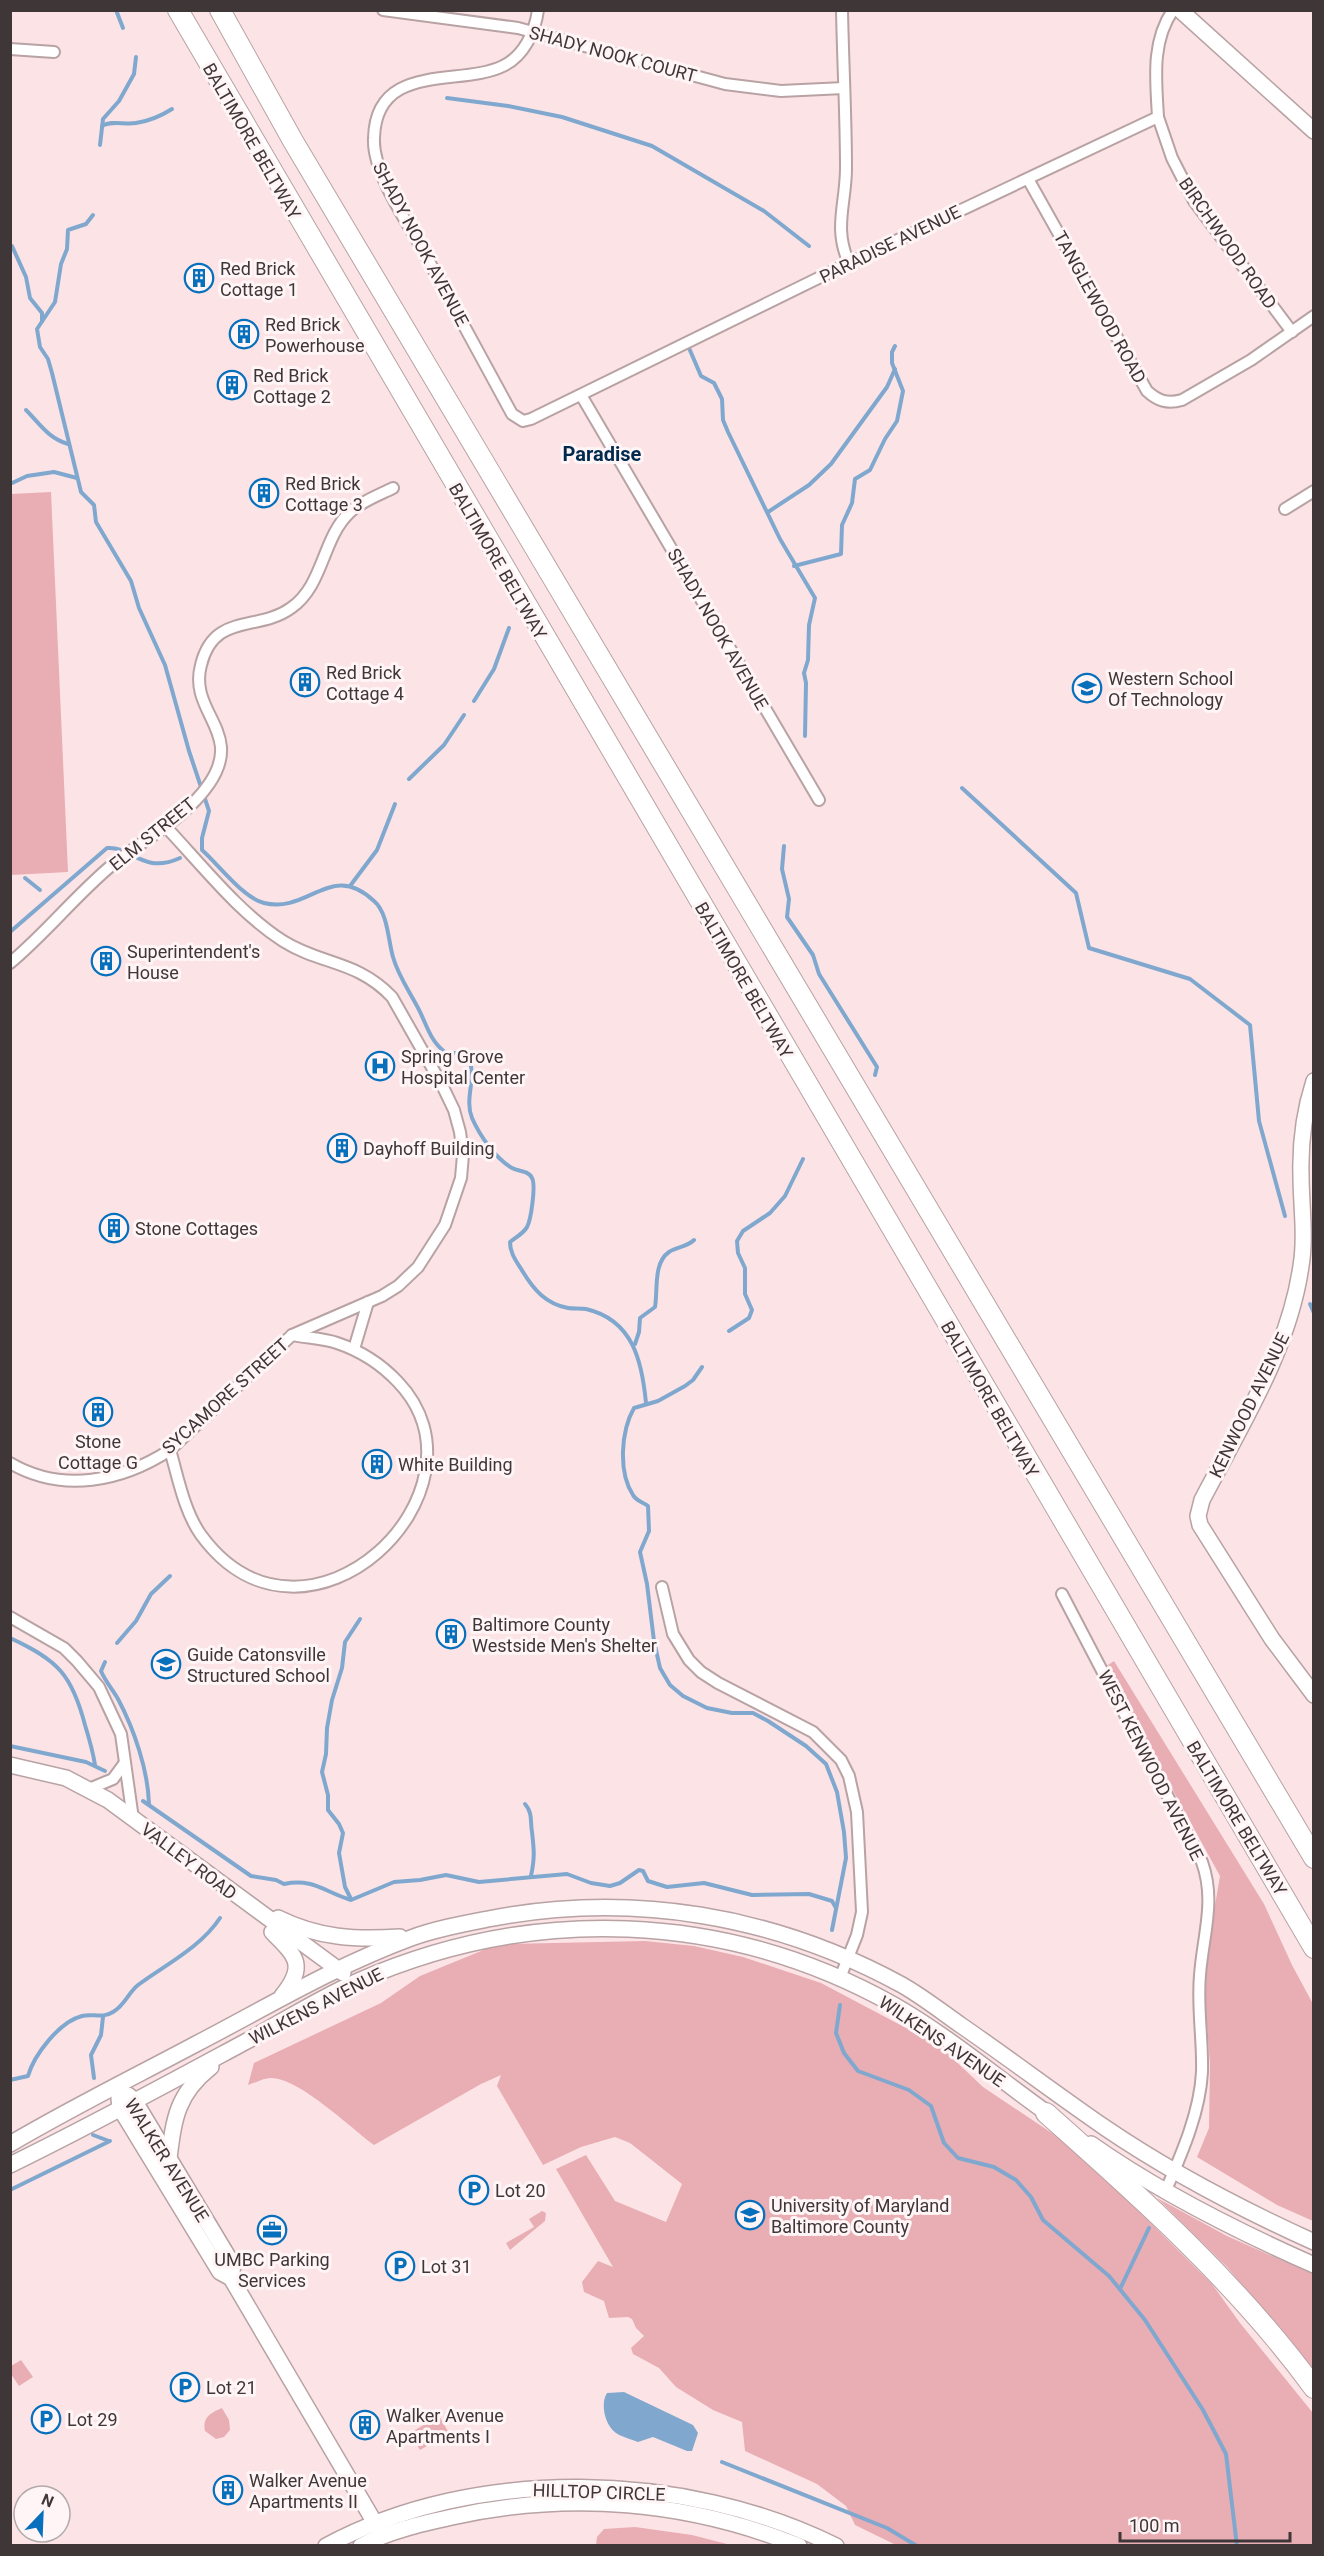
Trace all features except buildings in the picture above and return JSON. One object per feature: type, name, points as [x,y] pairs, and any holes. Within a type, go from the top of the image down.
[{"type":"highway","points":[[171,10],[196,45]]},
{"type":"highway","name":"BALTIMORE BELTWAY","points":[[177,10],[1314,1948]]},
{"type":"highway","name":"BALTIMORE BELTWAY","points":[[220,10],[255,73],[1314,1858]]},
{"type":"highway","points":[[236,10],[255,73]]},
{"type":"highway","points":[[1208,1682],[1314,1836]]},
{"type":"highway","points":[[1046,2113],[1137,2194],[1211,2266],[1276,2339],[1314,2388]]},
{"type":"main road","points":[[1180,10],[1314,131]]},
{"type":"main road","name":"KENWOOD AVENUE","points":[[1314,1081],[1308,1098],[1301,1148],[1304,1239],[1302,1265],[1289,1320],[1266,1376],[1202,1500],[1198,1516],[1200,1525],[1272,1639],[1314,1695]]},
{"type":"main road","name":"VALLEY ROAD","points":[[10,1765],[66,1778],[89,1789],[355,1982]]},
{"type":"main road","points":[[240,1900],[292,1925],[331,1937],[358,1940],[415,1937]]},
{"type":"main road","points":[[240,1900],[293,1953],[296,1964],[295,1974],[292,1983],[279,2000]]},
{"type":"main road","name":"WILKENS AVENUE","points":[[10,2144],[336,1969],[415,1937],[462,1924],[554,1909],[597,1906],[649,1909],[695,1913],[738,1921],[814,1945],[904,1986],[1098,2123],[1174,2171],[1230,2202],[1314,2242]]},
{"type":"main road","name":"WILKENS AVENUE","points":[[10,2165],[355,1982],[469,1943],[523,1933],[597,1927],[647,1929],[733,1942],[807,1964],[840,1978],[927,2026],[1096,2148],[1166,2190],[1272,2247],[1314,2265]]},
{"type":"main road","points":[[169,2158],[174,2119],[188,2089],[198,2077],[238,2046]]},
{"type":"main road","name":"WALKER AVENUE","points":[[117,2086],[134,2100],[169,2158],[232,2265],[231,2278]]},
{"type":"main road","name":"WALKER AVENUE","points":[[117,2086],[120,2108],[220,2272],[231,2278],[381,2534]]},
{"type":"main road","name":"HILLTOP CIRCLE","points":[[361,2546],[381,2534],[478,2496],[525,2489],[602,2489],[650,2492],[697,2499],[786,2524],[836,2546]]},
{"type":"main road","name":"HILLTOP CIRCLE","points":[[326,2546],[480,2511],[526,2504],[602,2503],[648,2506],[694,2513],[737,2524],[799,2546]]},
{"type":"street","name":"SHADY NOOK COURT","points":[[383,10],[518,28],[725,84],[781,91],[844,88]]},
{"type":"street","name":"SHADY NOOK AVENUE","points":[[523,421],[512,414],[395,199],[375,154],[374,138],[380,111],[386,101],[398,91],[432,78],[503,67],[515,59],[525,48],[538,10]]},
{"type":"street","points":[[842,10],[846,172],[840,234],[842,248],[849,263]]},
{"type":"street","points":[[1158,117],[1157,47],[1160,33],[1173,10]]},
{"type":"street","points":[[10,49],[54,52]]},
{"type":"street","name":"PARADISE AVENUE","points":[[523,421],[1158,117]]},
{"type":"street","name":"BIRCHWOOD ROAD","points":[[1158,117],[1172,158],[1194,201],[1292,332]]},
{"type":"street","name":"TANGLEWOOD ROAD","points":[[1028,179],[1147,391],[1153,397],[1172,403],[1182,400],[1251,360],[1314,316]]},
{"type":"street","name":"SHADY NOOK AVENUE","points":[[581,395],[819,800]]},
{"type":"street","name":"ELM STREET","points":[[10,963],[131,849],[165,826],[198,798],[209,784],[217,770],[222,746],[215,725],[198,690],[198,676],[206,649],[225,629],[275,616],[291,608],[312,584],[348,513],[393,488]]},
{"type":"street","points":[[1285,509],[1314,490]]},
{"type":"street","name":"SYCAMORE STREET","points":[[10,1464],[46,1477],[88,1481],[135,1470],[170,1450],[292,1335],[368,1302],[398,1286],[418,1267],[445,1225],[461,1178],[463,1155],[454,1110],[392,997],[381,985],[344,964],[284,942],[238,903],[165,826]]},
{"type":"street","points":[[354,1349],[368,1302]]},
{"type":"street","points":[[170,1450],[190,1515],[201,1534],[219,1554],[241,1571],[264,1581],[302,1588],[321,1584],[345,1574],[380,1551],[397,1533],[420,1492],[426,1471],[428,1451],[417,1409],[407,1391],[379,1364],[354,1349],[334,1342],[292,1335]]},
{"type":"street","points":[[662,1587],[673,1634],[689,1660],[701,1672],[718,1683],[813,1732],[841,1760],[849,1776],[855,1792],[857,1812],[861,1912],[857,1935],[840,1978]]},
{"type":"street","name":"WEST KENWOOD AVENUE","points":[[1062,1594],[1202,1862],[1208,1878],[1210,1897],[1199,1979],[1202,2072],[1196,2109],[1166,2190]]},
{"type":"street","points":[[10,1617],[64,1648],[99,1687],[115,1718],[120,1734],[133,1819]]},
{"type":"street","points":[[89,1789],[112,1779],[124,1764]]},
{"type":"shaded area","points":[[51,492],[68,872],[11,875],[11,494]]},
{"type":"shaded area","points":[[1114,1661],[1264,1904],[1313,2004],[1313,2221],[1277,2205],[1197,2157],[1209,2128],[1210,2064],[1203,1976],[1220,1876],[1105,1667]]},
{"type":"shaded area","name":"University of Maryland Baltimore County","points":[[645,1941],[694,1946],[743,1957],[821,1983],[945,2051],[983,2087],[1077,2150],[1212,2284],[1240,2323],[1313,2413],[1313,2545],[896,2545],[855,2525],[846,2506],[817,2484],[745,2451],[742,2422],[713,2410],[676,2387],[659,2368],[633,2354],[631,2348],[644,2336],[636,2328],[632,2319],[628,2317],[609,2318],[604,2301],[584,2292],[582,2282],[598,2261],[613,2267],[556,2169],[586,2155],[615,2201],[666,2222],[682,2184],[630,2143],[615,2137],[581,2147],[543,2165],[497,2086],[501,2075],[374,2145],[296,2086],[271,2078],[248,2085],[254,2063],[381,2003],[420,1976],[486,1949],[508,1944]]},
{"type":"shaded area","points":[[1157,2198],[1227,2236],[1313,2274],[1313,2369],[1227,2267]]},
{"type":"shaded area","points":[[542,2211],[546,2213],[545,2221],[510,2250],[506,2243],[534,2227],[529,2219]]},
{"type":"shaded area","points":[[21,2360],[33,2377],[19,2386],[11,2374],[11,2366]]},
{"type":"shaded area","points":[[222,2408],[229,2420],[230,2430],[224,2437],[216,2439],[205,2431],[204,2426],[211,2414]]},
{"type":"shaded area","points":[[439,2416],[449,2433],[420,2450],[410,2433]]},
{"type":"shaded area","points":[[635,2527],[692,2535],[731,2545],[596,2545],[597,2537],[604,2529]]},
{"type":"water","points":[[624,2392],[693,2425],[698,2433],[692,2451],[653,2437],[638,2442],[616,2433],[606,2420],[604,2403],[607,2393]]},
{"type":"waterway","points":[[116,10],[123,28]]},
{"type":"waterway","points":[[100,145],[103,119],[119,101],[134,74],[136,57]]},
{"type":"waterway","points":[[447,98],[508,106],[562,117],[652,146],[764,211],[809,246]]},
{"type":"waterway","points":[[102,126],[110,123],[141,122],[172,109]]},
{"type":"waterway","points":[[93,215],[86,224],[68,230],[67,249],[61,264],[55,302],[37,329],[40,347],[48,359],[52,373],[81,492],[94,505],[96,522],[131,581],[139,608],[165,665],[189,751],[209,811],[202,838],[202,850],[239,888],[264,903],[294,902],[332,887],[345,886],[359,890],[379,906],[398,970],[431,1036],[445,1052],[463,1054],[469,1059],[472,1074],[470,1111],[479,1132],[500,1158],[512,1168],[526,1172],[532,1178],[533,1195],[529,1223],[524,1231],[510,1242],[514,1258],[532,1285],[547,1300],[560,1306],[586,1309],[602,1314],[615,1322],[625,1333],[638,1358],[646,1403]]},
{"type":"waterway","points":[[12,246],[26,277],[30,298],[42,313],[42,321]]},
{"type":"waterway","points":[[794,566],[841,554],[842,525],[852,503],[855,479],[870,470],[885,439],[897,421],[903,391],[892,363],[892,352],[895,346]]},
{"type":"waterway","points":[[689,348],[701,376],[714,383],[722,399],[723,420],[728,432],[780,539],[815,598],[809,625],[808,660],[804,673],[806,683],[805,736]]},
{"type":"waterway","points":[[768,512],[809,485],[831,464],[887,387],[895,369]]},
{"type":"waterway","points":[[26,410],[50,434],[68,444]]},
{"type":"waterway","points":[[10,484],[27,476],[54,472],[77,478]]},
{"type":"waterway","points":[[474,701],[494,669],[509,628]]},
{"type":"waterway","points":[[409,779],[444,745],[464,715]]},
{"type":"waterway","points":[[962,788],[1076,893],[1089,948],[1190,979],[1250,1025],[1259,1121],[1285,1216]]},
{"type":"waterway","points":[[350,886],[377,850],[395,804]]},
{"type":"waterway","points":[[784,846],[782,869],[789,899],[787,917],[813,955],[819,974],[877,1067],[875,1075]]},
{"type":"waterway","points":[[10,932],[107,848],[124,851],[147,862],[167,862],[180,858]]},
{"type":"waterway","points":[[25,878],[40,890]]},
{"type":"waterway","points":[[729,1331],[749,1318],[752,1310],[745,1294],[745,1268],[738,1253],[737,1241],[743,1231],[770,1213],[785,1196],[803,1159]]},
{"type":"waterway","points":[[635,1344],[640,1318],[655,1307],[660,1263],[669,1252],[694,1240]]},
{"type":"waterway","points":[[1310,1304],[1314,1313]]},
{"type":"waterway","points":[[702,1367],[693,1380],[685,1386],[658,1401],[634,1408],[624,1440],[623,1463],[628,1486],[636,1499],[648,1506],[649,1531],[640,1552],[660,1668],[670,1685],[683,1696],[707,1708],[732,1713],[753,1713],[806,1746],[826,1764],[837,1792],[846,1858],[832,1930]]},
{"type":"waterway","points":[[117,1643],[136,1621],[151,1594],[170,1576]]},
{"type":"waterway","points":[[351,1899],[345,1887],[339,1853],[343,1833],[328,1810],[328,1795],[322,1772],[326,1754],[327,1728],[332,1700],[342,1668],[345,1642],[360,1619]]},
{"type":"waterway","points":[[10,1638],[51,1662],[68,1681],[80,1708],[95,1765]]},
{"type":"waterway","points":[[105,1662],[101,1671],[118,1699],[135,1736],[146,1777],[149,1804]]},
{"type":"waterway","points":[[10,1746],[86,1762],[105,1771]]},
{"type":"waterway","points":[[143,1801],[251,1876],[276,1880],[284,1884],[311,1884],[351,1900],[394,1882],[446,1875],[479,1882],[567,1874],[591,1883],[610,1886],[620,1883],[639,1870],[643,1871],[648,1881],[667,1887],[704,1883],[752,1895],[809,1894],[832,1901],[836,1908]]},
{"type":"waterway","points":[[525,1804],[530,1814],[533,1844],[534,1858],[531,1876]]},
{"type":"waterway","points":[[10,2080],[28,2076],[42,2049],[65,2025],[82,2016],[105,2015],[113,2012],[138,1985],[193,1947],[220,1918]]},
{"type":"waterway","points":[[840,2005],[836,2033],[844,2053],[858,2071],[909,2090],[931,2106],[944,2143],[958,2158],[994,2167],[1016,2180],[1031,2197],[1043,2220],[1109,2276],[1145,2320],[1203,2410],[1226,2454],[1237,2546]]},
{"type":"waterway","points":[[94,2078],[91,2055],[101,2035],[103,2017]]},
{"type":"waterway","points":[[93,2135],[109,2141]]},
{"type":"waterway","points":[[10,2190],[110,2141]]},
{"type":"waterway","points":[[1120,2289],[1149,2228]]},
{"type":"waterway","points":[[722,2462],[887,2528],[917,2546]]},
{"type":"place","name":"Red Brick Cottage 1","points":[[199,278]]},
{"type":"place","name":"Red Brick Powerhouse","points":[[244,334]]},
{"type":"place","name":"Red Brick Cottage 2","points":[[232,385]]},
{"type":"place","name":"Red Brick Cottage 3","points":[[264,493]]},
{"type":"place","name":"Red Brick Cottage 4","points":[[305,682]]},
{"type":"place","name":"Western School Of Technology","points":[[1087,688]]},
{"type":"place","name":"Superintendent's House","points":[[106,961]]},
{"type":"place","name":"Spring Grove Hospital Center","points":[[380,1066]]},
{"type":"place","name":"Dayhoff Building","points":[[342,1148]]},
{"type":"place","name":"Stone Cottages","points":[[114,1228]]},
{"type":"place","name":"Stone Cottage G","points":[[98,1412]]},
{"type":"place","name":"White Building","points":[[377,1464]]},
{"type":"place","name":"Baltimore County Westside Men's Shelter","points":[[451,1634]]},
{"type":"place","name":"Guide Catonsville Structured School","points":[[166,1664]]},
{"type":"place","name":"Lot 20","points":[[474,2190]]},
{"type":"place","name":"University of Maryland Baltimore County","points":[[750,2215]]},
{"type":"place","name":"UMBC Parking Services","points":[[272,2230]]},
{"type":"place","name":"Lot 31","points":[[400,2266]]},
{"type":"place","name":"Lot 21","points":[[185,2387]]},
{"type":"place","name":"Lot 29","points":[[46,2419]]},
{"type":"place","name":"Walker Avenue Apartments I","points":[[365,2425]]},
{"type":"place","name":"Walker Avenue Apartments II","points":[[228,2490]]},
{"type":"district","name":"Paradise","points":[[602,454]]}]
